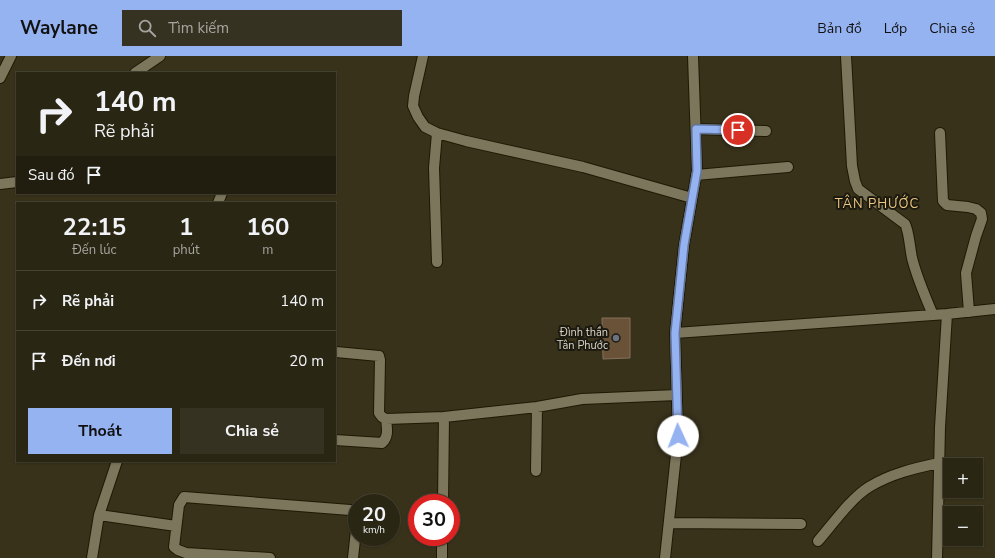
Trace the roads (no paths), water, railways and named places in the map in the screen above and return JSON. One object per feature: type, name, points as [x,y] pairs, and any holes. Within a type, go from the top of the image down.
[{"type":"street","points":[[0,78],[11,56]]},
{"type":"street","points":[[136,72],[160,56]]},
{"type":"street","points":[[423,56],[413,106],[425,127],[437,133],[466,141],[583,166],[692,198]]},
{"type":"street","points":[[666,558],[678,436],[675,333],[684,245],[696,175],[694,56]]},
{"type":"street","points":[[846,56],[852,166],[855,181],[858,189],[905,224],[908,229],[908,240],[918,280],[933,315]]},
{"type":"street","points":[[696,129],[766,131]]},
{"type":"street","points":[[437,133],[434,168],[437,262]]},
{"type":"street","points":[[940,133],[943,201],[947,205],[976,209],[981,213],[982,219],[966,273],[969,312]]},
{"type":"street","points":[[696,175],[788,167]]},
{"type":"street","points":[[0,184],[16,182]]},
{"type":"street","points":[[675,333],[947,314],[995,309]]},
{"type":"street","points":[[937,558],[940,427],[947,314]]},
{"type":"street","points":[[336,352],[379,356],[379,413],[386,419],[444,417],[537,407],[582,399],[677,395]]},
{"type":"street","points":[[536,471],[537,407]]},
{"type":"street","points":[[443,494],[444,417]]},
{"type":"street","points":[[336,440],[382,443],[387,436],[386,419]]},
{"type":"street","points":[[92,558],[99,515],[117,462]]},
{"type":"street","points":[[818,541],[855,498],[869,487],[894,475],[939,463]]},
{"type":"street","points":[[270,558],[186,553],[178,550],[174,547],[178,505],[184,497],[348,510]]},
{"type":"street","points":[[99,515],[176,526]]},
{"type":"street","points":[[670,523],[801,524]]},
{"type":"street","points":[[353,558],[354,546]]},
{"type":"street","points":[[442,546],[442,558]]},
{"type":"place","name":"Đình thần Tân Phước","points":[[616,338]]},
{"type":"district","name":"TÂN PHƯỚC","points":[[877,203]]}]
